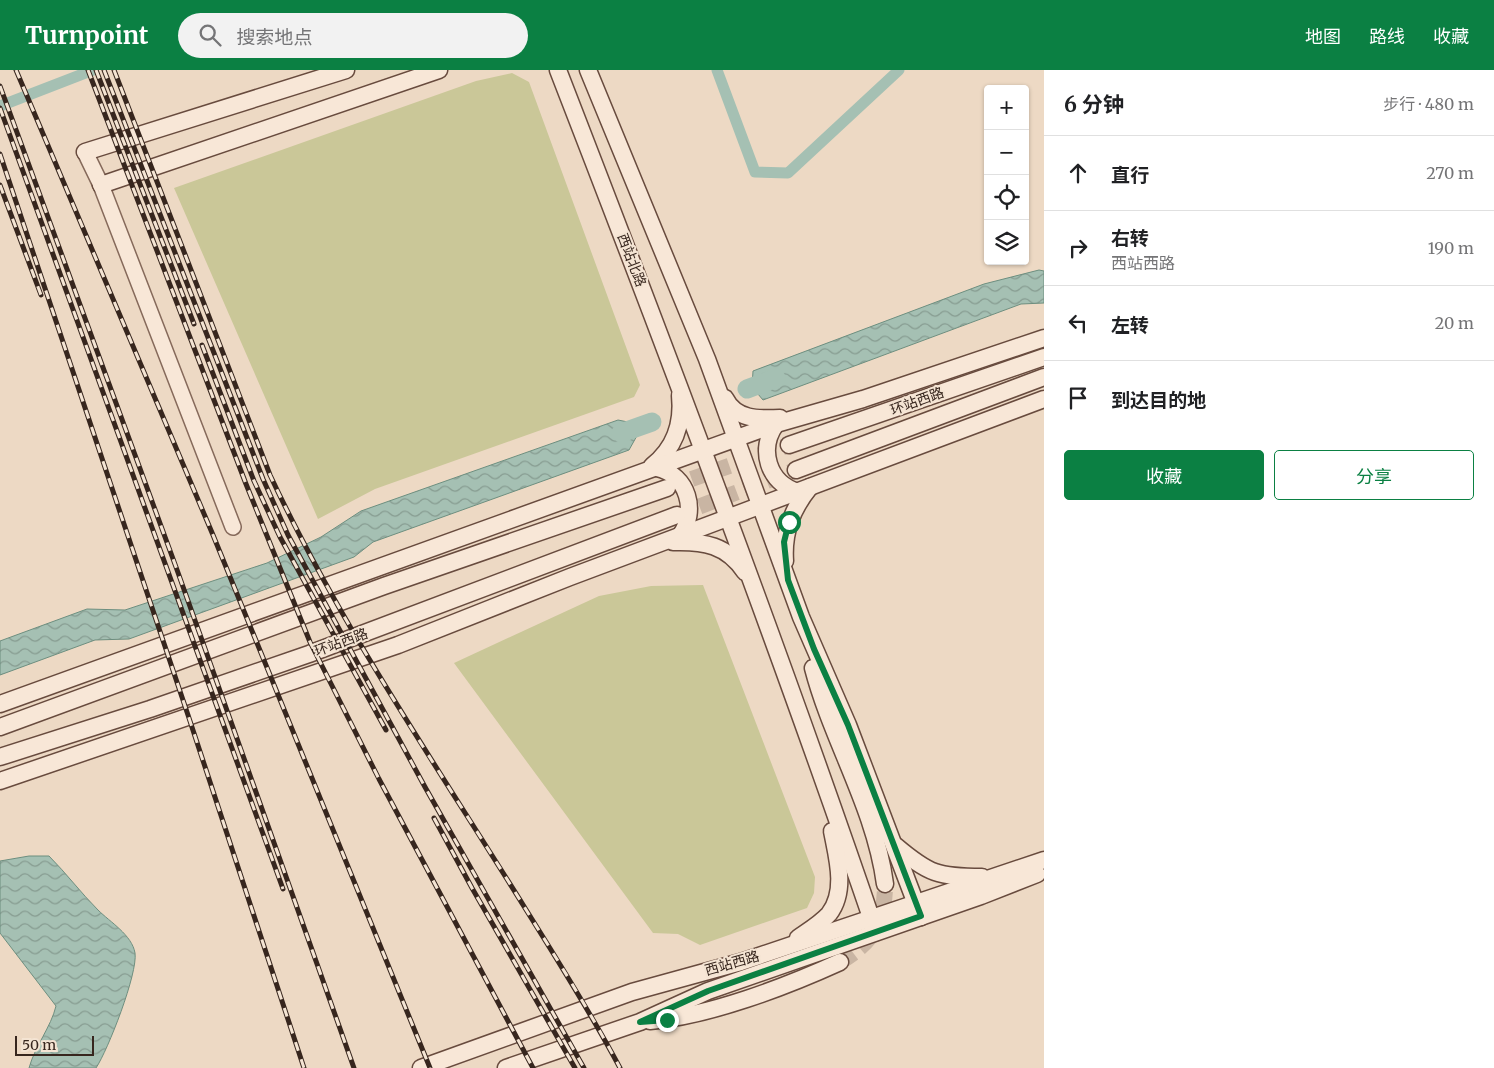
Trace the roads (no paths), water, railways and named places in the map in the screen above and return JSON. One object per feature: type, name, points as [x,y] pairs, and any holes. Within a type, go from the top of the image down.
[{"type":"main road","points":[[85,152],[346,70]]},
{"type":"main road","points":[[101,184],[439,70]]},
{"type":"main road","name":"西站北路","points":[[558,70],[678,378],[754,584]]},
{"type":"main road","points":[[588,70],[714,377],[802,617],[848,725],[919,910]]},
{"type":"main road","points":[[0,704],[776,424],[797,420],[1044,338]]},
{"type":"main road","name":"环站西路","points":[[789,445],[1044,357]]},
{"type":"main road","points":[[714,377],[726,402],[738,413],[752,418],[797,420]]},
{"type":"main road","name":"环站西路","points":[[796,470],[1044,377]]},
{"type":"main road","points":[[651,470],[664,456],[679,429],[681,403],[678,378]]},
{"type":"main road","points":[[0,781],[398,645],[661,543],[1044,399]]},
{"type":"main road","points":[[776,424],[766,445],[769,465],[782,484],[804,489]]},
{"type":"main road","points":[[651,470],[664,470],[677,478],[690,502],[689,520],[680,536]]},
{"type":"main road","points":[[0,727],[374,589],[667,488]]},
{"type":"main road","points":[[788,580],[785,558],[786,533],[804,489]]},
{"type":"main road","name":"环站西路","points":[[0,757],[159,706],[326,648],[677,515]]},
{"type":"main road","points":[[661,543],[698,542],[720,548],[740,564],[754,584],[873,926]]},
{"type":"main road","points":[[802,617],[817,684],[876,840],[885,884]]},
{"type":"main road","points":[[788,946],[828,914],[839,896],[839,866],[823,780]]},
{"type":"main road","points":[[894,845],[921,867],[936,874],[994,878]]},
{"type":"main road","name":"西站西路","points":[[919,910],[994,878],[1044,860]]},
{"type":"main road","name":"西站西路","points":[[506,1068],[640,1022],[692,998],[873,926],[1044,871]]},
{"type":"main road","name":"西站西路","points":[[421,1068],[632,992],[788,946],[873,926]]},
{"type":"main road","points":[[640,1022],[688,1016],[716,1008],[840,962]]},
{"type":"street","points":[[85,152],[101,184],[233,527]]},
{"type":"street","points":[[687,976],[692,998]]},
{"type":"water","points":[[1039,270],[1044,271],[1044,303],[1021,304],[763,400],[752,387],[753,371],[984,284]]},
{"type":"water","points":[[618,420],[643,425],[629,450],[373,542],[354,557],[129,639],[95,640],[0,675],[0,641],[87,609],[125,610],[267,563],[321,537],[361,511]]},
{"type":"water","points":[[29,856],[49,856],[98,910],[120,929],[133,946],[135,963],[132,977],[114,1029],[96,1068],[29,1068],[56,1006],[0,933],[0,861]]},
{"type":"waterway","points":[[0,106],[93,70]]},
{"type":"waterway","points":[[717,70],[755,172],[788,173],[899,70]]},
{"type":"waterway","points":[[747,389],[776,378]]},
{"type":"waterway","points":[[621,433],[652,422]]},
{"type":"tunnel","points":[[669,487],[789,445]]},
{"type":"tunnel","points":[[677,515],[796,470]]},
{"type":"tunnel","points":[[840,962],[861,947],[875,930],[883,910],[885,884]]},
{"type":"railway","points":[[16,70],[213,535],[430,1068]]},
{"type":"railway","points":[[88,70],[246,484],[310,642],[379,779],[533,1068]]},
{"type":"railway","points":[[96,70],[194,324]]},
{"type":"railway","points":[[104,70],[263,479],[288,535],[425,787],[584,1068]]},
{"type":"railway","points":[[114,70],[270,475],[298,531],[327,587],[391,695],[562,967],[620,1068]]},
{"type":"railway","points":[[0,86],[176,567],[354,1068]]},
{"type":"railway","points":[[0,108],[283,889]]},
{"type":"railway","points":[[0,154],[304,1068]]},
{"type":"railway","points":[[0,185],[41,295]]},
{"type":"railway","points":[[202,345],[254,481],[280,537],[386,730]]},
{"type":"railway","points":[[434,818],[575,1068]]}]
